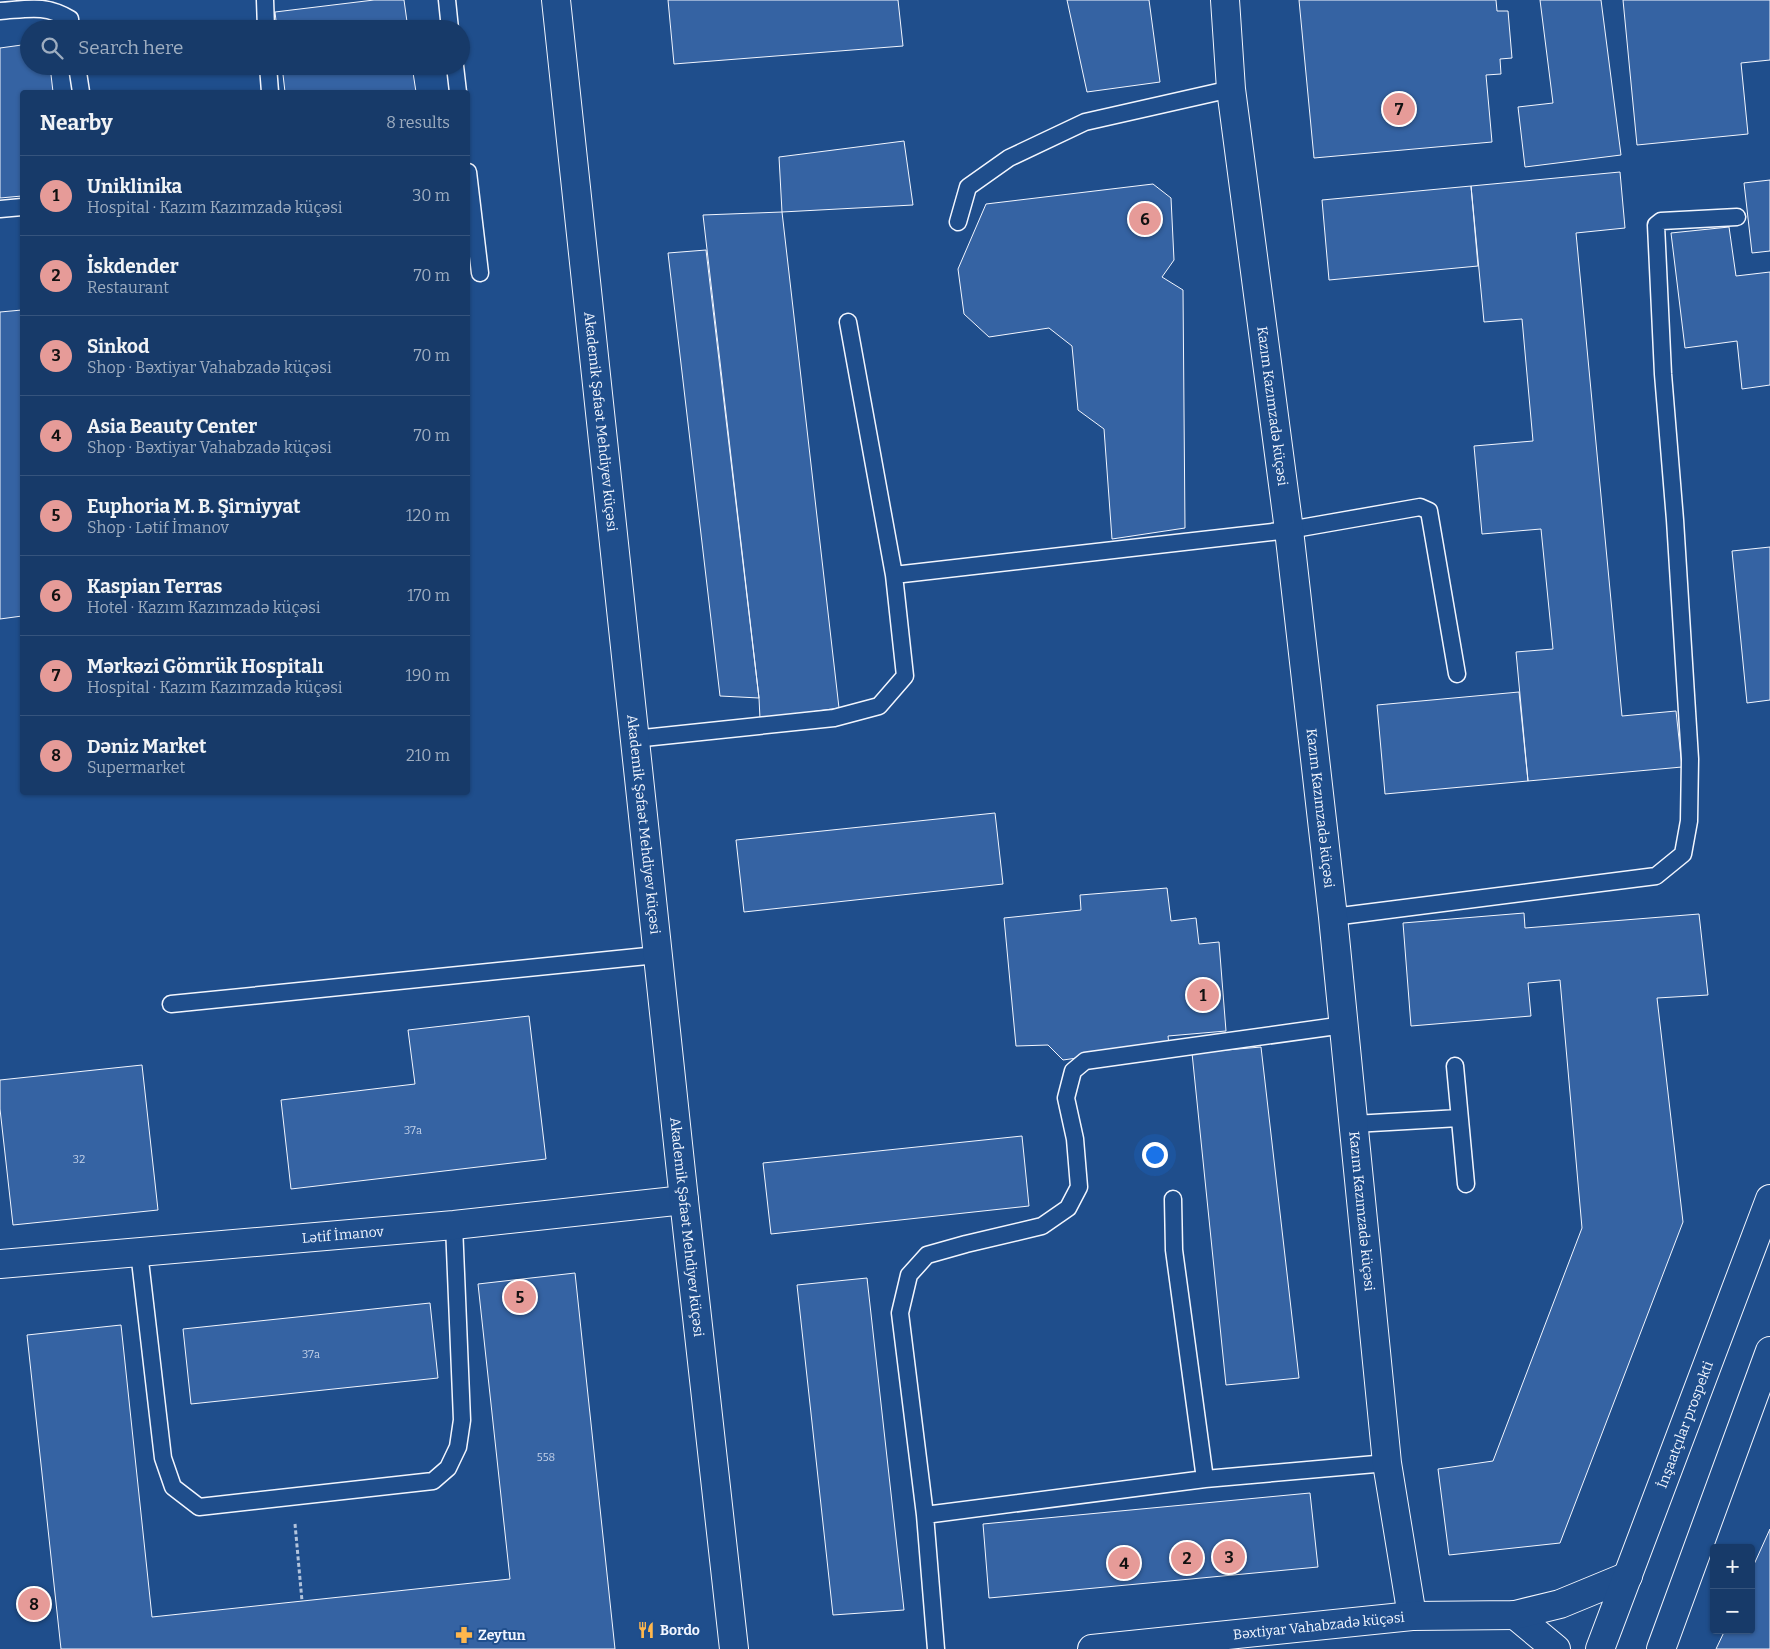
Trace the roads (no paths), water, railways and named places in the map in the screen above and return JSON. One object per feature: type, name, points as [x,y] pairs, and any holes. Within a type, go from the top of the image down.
[{"type":"street","name":"Akademik Şəfaət Mehdiyev küçəsi","points":[[556,0],[657,955],[734,1649]]},
{"type":"street","name":"Kazım Kazımzadə küçəsi","points":[[1225,0],[1231,89],[1289,530],[1333,917],[1387,1462],[1412,1616]]},
{"type":"street","name":"İnşaatçılar prospekti","points":[[1600,1649],[1770,1199]]},
{"type":"street","name":"Lətif İmanov","points":[[0,1264],[454,1226],[684,1200]]},
{"type":"street","points":[[1661,1649],[1770,1351]]},
{"type":"street","name":"Bəxtiyar Vahabzadə küçəsi","points":[[1092,1649],[1412,1616],[1515,1615],[1560,1604],[1628,1576]]},
{"type":"street","points":[[1515,1615],[1556,1649]]},
{"type":"lane","points":[[265,0],[266,20]]},
{"type":"lane","points":[[447,0],[449,20]]},
{"type":"lane","points":[[0,11],[46,8],[58,12],[70,20]]},
{"type":"lane","points":[[78,75],[81,90]]},
{"type":"lane","points":[[269,75],[270,90]]},
{"type":"lane","points":[[456,75],[458,90]]},
{"type":"lane","points":[[958,222],[968,187],[1009,158],[1085,122],[1231,89]]},
{"type":"lane","points":[[470,189],[480,273]]},
{"type":"lane","points":[[0,209],[20,207]]},
{"type":"lane","points":[[1333,917],[1656,876],[1683,854],[1689,820],[1690,759],[1676,520],[1663,374],[1656,225],[1661,221],[1736,217]]},
{"type":"lane","points":[[634,740],[834,718],[879,706],[905,676],[894,575],[848,322]]},
{"type":"lane","points":[[894,575],[1289,530],[1420,507],[1429,511],[1457,674]]},
{"type":"lane","points":[[171,1004],[657,955]]},
{"type":"lane","points":[[936,1649],[925,1515],[900,1313],[909,1275],[927,1255],[1042,1226],[1068,1208],[1079,1187],[1075,1139],[1066,1098],[1073,1071],[1085,1061],[1344,1025]]},
{"type":"lane","points":[[1454,1066],[1466,1184]]},
{"type":"lane","points":[[1354,1124],[1459,1118]]},
{"type":"lane","points":[[1173,1199],[1174,1250],[1205,1479]]},
{"type":"lane","points":[[139,1252],[163,1458],[174,1488],[199,1507],[432,1481],[448,1468],[458,1447],[462,1420],[454,1226]]},
{"type":"lane","points":[[925,1515],[1205,1479],[1387,1462]]},
{"type":"place","name":"Mərkəzi Gömrük Hospitalı","points":[[1399,109]]},
{"type":"place","name":"Kaspian Terras","points":[[1145,219]]},
{"type":"place","name":"Uniklinika","points":[[1203,995]]},
{"type":"place","name":"Euphoria M. B. Şirniyyat","points":[[520,1297]]},
{"type":"place","name":"Sinkod","points":[[1229,1557]]},
{"type":"place","name":"İskdender","points":[[1187,1558]]},
{"type":"place","name":"Asia Beauty Center","points":[[1124,1563]]},
{"type":"place","name":"Dəniz Market","points":[[34,1604]]},
{"type":"place","name":"Bordo","points":[[646,1630]]},
{"type":"place","name":"Zeytun","points":[[464,1635]]}]
